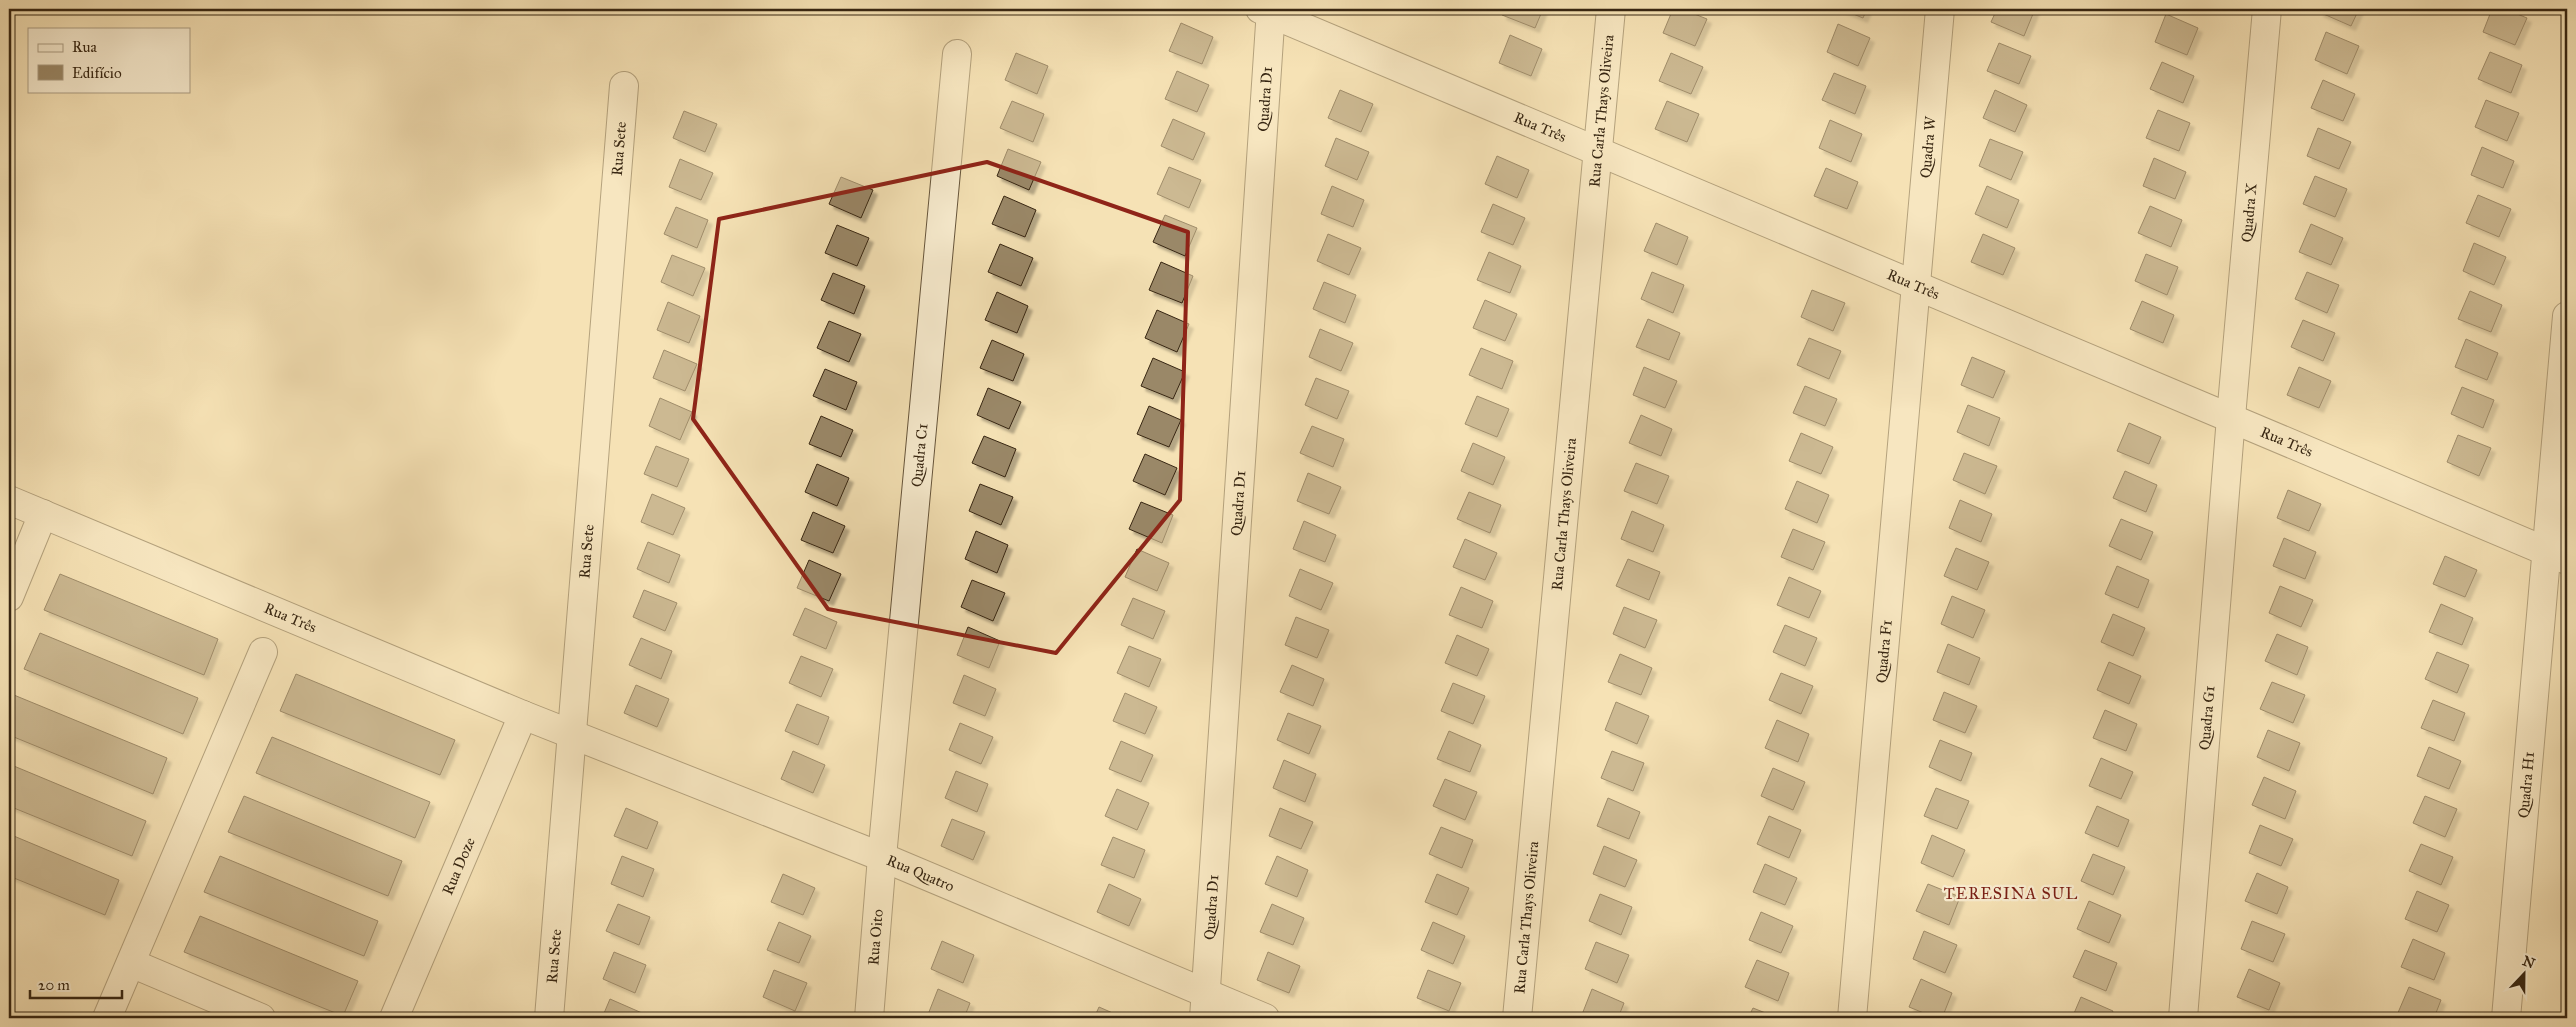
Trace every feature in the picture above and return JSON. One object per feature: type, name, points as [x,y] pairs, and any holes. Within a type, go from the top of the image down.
[{"type":"street","name":"Rua Carla Thays Oliveira","points":[[1518,1018],[1611,9]]},
{"type":"street","name":"Quadra W","points":[[1916,286],[1940,9]]},
{"type":"street","name":"Quadra X","points":[[2231,417],[2267,9]]},
{"type":"street","name":"Rua Três","points":[[1267,10],[1597,152],[2231,417],[2557,556]]},
{"type":"street","name":"Quadra D1","points":[[1205,1006],[1267,10]]},
{"type":"street","name":"Quadra C1","points":[[882,857],[958,54]]},
{"type":"street","name":"Rua Sete","points":[[549,1018],[624,86]]},
{"type":"street","name":"Quadra F1","points":[[1852,1018],[1916,286]]},
{"type":"street","name":"Quadra H1","points":[[2506,1018],[2557,556],[2567,316]]},
{"type":"street","name":"Quadra G1","points":[[2183,1018],[2231,417]]},
{"type":"street","name":"Rua Três","points":[[9,500],[572,735]]},
{"type":"street","points":[[9,597],[44,514]]},
{"type":"street","points":[[107,1018],[263,652]]},
{"type":"street","name":"Rua Doze","points":[[394,1018],[522,715]]},
{"type":"street","name":"Rua Quatro","points":[[572,735],[882,857],[1205,1006],[1265,1018]]},
{"type":"street","name":"Rua Oito","points":[[869,1018],[882,857]]},
{"type":"street","points":[[131,963],[261,1018]]},
{"type":"highlighted area","points":[[987,162],[1188,232],[1180,500],[1056,653],[828,609],[693,419],[719,219]]},
{"type":"building","points":[[1505,9],[1543,9],[1535,28],[1502,15]]},
{"type":"building","points":[[1673,9],[1682,9],[1707,19],[1695,46],[1663,33]]},
{"type":"building","points":[[1841,9],[1867,9],[1863,18]]},
{"type":"building","points":[[1997,9],[2035,9],[2024,36],[1991,22]]},
{"type":"building","points":[[2321,9],[2359,9],[2351,26],[2319,12]]},
{"type":"building","points":[[2492,9],[2505,9],[2527,18],[2515,45],[2483,32]]},
{"type":"building","points":[[2166,14],[2198,28],[2187,55],[2155,42]]},
{"type":"building","points":[[1181,23],[1213,37],[1202,64],[1169,51]]},
{"type":"building","points":[[1838,24],[1870,38],[1858,66],[1827,52]]},
{"type":"building","points":[[2326,32],[2359,46],[2347,74],[2315,60]]},
{"type":"building","points":[[1510,35],[1542,49],[1531,76],[1499,63]]},
{"type":"building","points":[[1999,43],[2031,56],[2019,84],[1987,71]]},
{"type":"building","points":[[2490,52],[2522,65],[2511,93],[2478,79]]},
{"type":"building","points":[[1016,53],[1048,66],[1037,94],[1005,80]]},
{"type":"building","points":[[1671,53],[1703,67],[1691,94],[1659,81]]},
{"type":"building","points":[[2162,62],[2194,76],[2183,103],[2150,89]]},
{"type":"building","points":[[1177,71],[1209,85],[1197,112],[1165,99]]},
{"type":"building","points":[[1834,73],[1866,86],[1855,114],[1822,100]]},
{"type":"building","points":[[2323,80],[2355,94],[2343,121],[2311,108]]},
{"type":"building","points":[[1340,90],[1373,104],[1361,132],[1328,118]]},
{"type":"building","points":[[1995,90],[2027,105],[2015,132],[1983,118]]},
{"type":"building","points":[[2486,100],[2519,113],[2507,141],[2475,127]]},
{"type":"building","points":[[1012,101],[1044,114],[1033,142],[1000,128]]},
{"type":"building","points":[[1667,101],[1699,114],[1687,142],[1655,129]]},
{"type":"building","points":[[2158,110],[2190,123],[2179,151],[2146,138]]},
{"type":"building","points":[[684,111],[717,124],[705,152],[673,138]]},
{"type":"building","points":[[1173,119],[1205,133],[1193,160],[1161,146]]},
{"type":"building","points":[[1830,120],[1862,134],[1851,162],[1819,148]]},
{"type":"building","points":[[2318,128],[2351,142],[2339,169],[2307,156]]},
{"type":"building","points":[[1336,138],[1369,152],[1357,180],[1325,166]]},
{"type":"building","points":[[1990,139],[2023,152],[2011,180],[1979,166]]},
{"type":"building","points":[[2482,147],[2514,161],[2503,188],[2471,175]]},
{"type":"building","points":[[1008,149],[1041,162],[1029,190],[997,176]]},
{"type":"building","points":[[1497,156],[1529,170],[1517,198],[1485,184]]},
{"type":"building","points":[[2154,158],[2186,172],[2175,199],[2143,186]]},
{"type":"building","points":[[680,159],[713,173],[701,200],[669,187]]},
{"type":"building","points":[[1169,167],[1201,180],[1189,208],[1157,194]]},
{"type":"building","points":[[1826,168],[1858,182],[1847,209],[1814,196]]},
{"type":"building","points":[[2315,176],[2347,189],[2335,217],[2303,204]]},
{"type":"building","points":[[841,177],[873,190],[861,218],[829,204]]},
{"type":"building","points":[[1332,186],[1364,200],[1353,227],[1321,214]]},
{"type":"building","points":[[1987,186],[2019,200],[2007,228],[1975,214]]},
{"type":"building","points":[[2478,195],[2511,209],[2499,237],[2466,223]]},
{"type":"building","points":[[1004,196],[1036,210],[1025,237],[992,224]]},
{"type":"building","points":[[1493,204],[1525,218],[1513,245],[1481,232]]},
{"type":"building","points":[[2150,206],[2182,220],[2171,247],[2138,233]]},
{"type":"building","points":[[676,207],[708,220],[697,248],[664,234]]},
{"type":"building","points":[[1165,215],[1197,228],[1185,256],[1153,242]]},
{"type":"building","points":[[1656,223],[1688,237],[1677,265],[1644,251]]},
{"type":"building","points":[[2311,224],[2343,238],[2331,265],[2299,252]]},
{"type":"building","points":[[837,225],[869,238],[857,266],[825,253]]},
{"type":"building","points":[[1328,234],[1361,248],[1349,275],[1317,261]]},
{"type":"building","points":[[1983,234],[2015,248],[2003,275],[1971,262]]},
{"type":"building","points":[[2474,243],[2506,257],[2494,285],[2463,271]]},
{"type":"building","points":[[1000,244],[1033,258],[1021,286],[988,272]]},
{"type":"building","points":[[1489,252],[1521,266],[1510,293],[1477,280]]},
{"type":"building","points":[[2146,254],[2178,267],[2167,295],[2135,281]]},
{"type":"building","points":[[672,255],[705,268],[693,296],[661,282]]},
{"type":"building","points":[[1161,262],[1193,276],[1182,303],[1149,290]]},
{"type":"building","points":[[1652,272],[1684,285],[1673,313],[1641,299]]},
{"type":"building","points":[[2307,272],[2339,285],[2327,313],[2295,299]]},
{"type":"building","points":[[833,273],[865,286],[854,314],[821,300]]},
{"type":"building","points":[[1324,282],[1356,295],[1345,323],[1313,309]]},
{"type":"building","points":[[1812,290],[1845,303],[1833,331],[1801,317]]},
{"type":"building","points":[[2470,291],[2502,305],[2491,332],[2458,319]]},
{"type":"building","points":[[997,292],[1028,306],[1017,333],[985,320]]},
{"type":"building","points":[[1485,300],[1517,314],[1505,341],[1473,328]]},
{"type":"building","points":[[2142,301],[2174,315],[2163,343],[2130,329]]},
{"type":"building","points":[[668,302],[700,316],[689,343],[657,330]]},
{"type":"building","points":[[1157,310],[1189,324],[1177,352],[1145,338]]},
{"type":"building","points":[[1648,319],[1680,333],[1669,360],[1636,347]]},
{"type":"building","points":[[2303,320],[2335,333],[2323,361],[2291,347]]},
{"type":"building","points":[[829,321],[861,334],[849,362],[817,348]]},
{"type":"building","points":[[1320,329],[1353,343],[1341,371],[1309,357]]},
{"type":"building","points":[[1809,338],[1841,351],[1829,379],[1797,365]]},
{"type":"building","points":[[2466,339],[2498,353],[2487,380],[2455,367]]},
{"type":"building","points":[[992,340],[1024,354],[1013,381],[980,368]]},
{"type":"building","points":[[1481,348],[1513,361],[1502,389],[1469,375]]},
{"type":"building","points":[[664,350],[697,364],[685,391],[653,378]]},
{"type":"building","points":[[1972,357],[2005,371],[1993,398],[1961,385]]},
{"type":"building","points":[[1153,358],[1185,372],[1173,399],[1141,386]]},
{"type":"building","points":[[1644,367],[1677,381],[1665,408],[1633,395]]},
{"type":"building","points":[[2299,367],[2331,381],[2319,408],[2287,395]]},
{"type":"building","points":[[825,369],[857,382],[846,410],[813,396]]},
{"type":"building","points":[[1316,378],[1349,391],[1337,419],[1305,405]]},
{"type":"building","points":[[1805,386],[1837,399],[1825,426],[1793,413]]},
{"type":"building","points":[[2462,387],[2494,400],[2483,428],[2451,414]]},
{"type":"building","points":[[988,388],[1021,402],[1009,429],[977,415]]},
{"type":"building","points":[[1477,396],[1509,409],[1497,437],[1465,424]]},
{"type":"building","points":[[660,398],[692,412],[680,440],[649,426]]},
{"type":"building","points":[[1968,405],[2000,418],[1989,446],[1957,432]]},
{"type":"building","points":[[1149,406],[1181,420],[1169,447],[1137,434]]},
{"type":"building","points":[[1641,415],[1672,429],[1661,456],[1629,443]]},
{"type":"building","points":[[821,416],[853,430],[841,457],[809,444]]},
{"type":"building","points":[[2129,423],[2161,437],[2149,464],[2117,451]]},
{"type":"building","points":[[1312,426],[1344,439],[1333,467],[1300,453]]},
{"type":"building","points":[[1801,433],[1833,447],[1821,474],[1789,461]]},
{"type":"building","points":[[2458,435],[2491,448],[2479,476],[2447,462]]},
{"type":"building","points":[[984,436],[1016,449],[1005,477],[972,463]]},
{"type":"building","points":[[1473,443],[1505,457],[1493,485],[1461,471]]},
{"type":"building","points":[[656,446],[689,459],[677,487],[644,474]]},
{"type":"building","points":[[1964,453],[1997,466],[1985,494],[1953,480]]},
{"type":"building","points":[[1145,454],[1177,468],[1165,495],[1133,481]]},
{"type":"building","points":[[1636,463],[1669,476],[1657,504],[1624,491]]},
{"type":"building","points":[[817,464],[849,478],[837,506],[805,492]]},
{"type":"building","points":[[2125,471],[2157,485],[2146,512],[2113,498]]},
{"type":"building","points":[[1308,473],[1341,487],[1329,514],[1297,501]]},
{"type":"building","points":[[1797,481],[1829,495],[1817,523],[1785,509]]},
{"type":"building","points":[[980,484],[1013,497],[1001,525],[969,511]]},
{"type":"building","points":[[2288,490],[2321,504],[2309,531],[2277,518]]},
{"type":"building","points":[[1469,492],[1501,505],[1490,533],[1457,519]]},
{"type":"building","points":[[652,494],[685,508],[673,535],[641,522]]},
{"type":"building","points":[[1960,500],[1992,514],[1981,542],[1949,528]]},
{"type":"building","points":[[1141,502],[1173,515],[1162,543],[1129,529]]},
{"type":"building","points":[[1632,511],[1664,525],[1653,552],[1621,539]]},
{"type":"building","points":[[813,512],[845,526],[833,553],[801,540]]},
{"type":"building","points":[[2121,519],[2153,532],[2141,560],[2109,546]]},
{"type":"building","points":[[1304,521],[1336,535],[1325,562],[1293,549]]},
{"type":"building","points":[[1793,529],[1825,542],[1813,570],[1781,557]]},
{"type":"building","points":[[976,531],[1008,545],[997,573],[965,559]]},
{"type":"building","points":[[2284,538],[2316,552],[2305,579],[2273,566]]},
{"type":"building","points":[[1465,539],[1497,553],[1485,580],[1453,567]]},
{"type":"building","points":[[648,542],[680,555],[669,583],[637,569]]},
{"type":"building","points":[[1956,548],[1989,562],[1977,590],[1944,576]]},
{"type":"building","points":[[1137,549],[1169,563],[1157,591],[1125,577]]},
{"type":"building","points":[[2445,556],[2477,570],[2465,597],[2433,584]]},
{"type":"building","points":[[1628,559],[1660,572],[1649,600],[1616,586]]},
{"type":"building","points":[[809,560],[841,574],[829,601],[797,588]]},
{"type":"building","points":[[2117,566],[2149,580],[2138,608],[2105,594]]},
{"type":"building","points":[[1300,569],[1333,583],[1321,610],[1289,596]]},
{"type":"building","points":[[60,574],[218,639],[204,675],[44,610]]},
{"type":"building","points":[[1789,577],[1821,591],[1809,618],[1777,605]]},
{"type":"building","points":[[972,580],[1005,593],[993,621],[961,607]]},
{"type":"building","points":[[2280,586],[2313,600],[2301,627],[2269,613]]},
{"type":"building","points":[[1461,587],[1493,601],[1482,628],[1449,615]]},
{"type":"building","points":[[644,590],[677,603],[665,631],[633,617]]},
{"type":"building","points":[[1952,596],[1985,610],[1973,638],[1941,624]]},
{"type":"building","points":[[1133,598],[1165,611],[1153,639],[1121,625]]},
{"type":"building","points":[[2441,604],[2473,618],[2462,645],[2429,632]]},
{"type":"building","points":[[1624,607],[1657,620],[1645,648],[1613,634]]},
{"type":"building","points":[[805,608],[837,622],[826,649],[793,635]]},
{"type":"building","points":[[2113,614],[2145,628],[2133,656],[2101,642]]},
{"type":"building","points":[[1296,617],[1329,630],[1317,658],[1285,645]]},
{"type":"building","points":[[1785,625],[1817,638],[1805,666],[1773,652]]},
{"type":"building","points":[[968,627],[1000,641],[989,668],[957,655]]},
{"type":"building","points":[[40,633],[198,698],[183,734],[24,669]]},
{"type":"building","points":[[2277,634],[2308,647],[2297,675],[2265,661]]},
{"type":"building","points":[[1457,635],[1489,649],[1477,676],[1445,663]]},
{"type":"building","points":[[641,638],[672,651],[661,679],[629,665]]},
{"type":"building","points":[[1948,644],[1980,658],[1969,685],[1937,672]]},
{"type":"building","points":[[1129,646],[1161,659],[1149,687],[1117,673]]},
{"type":"building","points":[[2437,652],[2469,665],[2457,693],[2425,679]]},
{"type":"building","points":[[1620,654],[1652,668],[1641,695],[1608,682]]},
{"type":"building","points":[[801,656],[833,669],[821,697],[789,683]]},
{"type":"building","points":[[2109,662],[2141,676],[2129,704],[2097,690]]},
{"type":"building","points":[[1292,665],[1324,679],[1313,706],[1280,692]]},
{"type":"building","points":[[1781,673],[1813,686],[1801,714],[1769,700]]},
{"type":"building","points":[[296,674],[455,740],[440,775],[280,711]]},
{"type":"building","points":[[964,675],[996,689],[985,716],[953,703]]},
{"type":"building","points":[[2272,682],[2305,695],[2293,723],[2260,709]]},
{"type":"building","points":[[1453,683],[1485,696],[1473,724],[1441,711]]},
{"type":"building","points":[[636,685],[669,699],[657,727],[624,713]]},
{"type":"building","points":[[1944,692],[1977,706],[1965,733],[1933,720]]},
{"type":"building","points":[[9,693],[167,758],[153,794],[9,735]]},
{"type":"building","points":[[1125,693],[1157,707],[1145,734],[1113,721]]},
{"type":"building","points":[[2433,700],[2465,713],[2454,741],[2421,728]]},
{"type":"building","points":[[1616,702],[1649,716],[1637,744],[1605,730]]},
{"type":"building","points":[[797,704],[829,717],[818,745],[785,731]]},
{"type":"building","points":[[2105,710],[2137,724],[2126,751],[2093,738]]},
{"type":"building","points":[[1288,713],[1321,726],[1309,754],[1277,740]]},
{"type":"building","points":[[1777,720],[1809,734],[1798,762],[1765,748]]},
{"type":"building","points":[[960,723],[993,737],[981,764],[949,750]]},
{"type":"building","points":[[2268,730],[2300,743],[2289,771],[2257,757]]},
{"type":"building","points":[[1449,731],[1481,745],[1470,772],[1437,759]]},
{"type":"building","points":[[272,737],[430,802],[415,838],[256,773]]},
{"type":"building","points":[[1940,740],[1972,753],[1961,781],[1929,767]]},
{"type":"building","points":[[1121,741],[1153,755],[1141,782],[1109,769]]},
{"type":"building","points":[[2429,747],[2461,761],[2449,789],[2417,776]]},
{"type":"building","points":[[793,751],[825,765],[813,793],[781,779]]},
{"type":"building","points":[[1612,751],[1644,763],[1633,791],[1601,778]]},
{"type":"building","points":[[2101,758],[2133,772],[2121,799],[2089,786]]},
{"type":"building","points":[[1284,760],[1316,774],[1305,802],[1273,788]]},
{"type":"building","points":[[9,764],[146,821],[132,856],[9,806]]},
{"type":"building","points":[[1773,768],[1805,782],[1793,810],[1761,796]]},
{"type":"building","points":[[956,771],[988,784],[977,812],[945,798]]},
{"type":"building","points":[[2264,777],[2296,791],[2285,819],[2252,805]]},
{"type":"building","points":[[1445,779],[1477,792],[1465,820],[1433,806]]},
{"type":"building","points":[[1936,788],[1969,801],[1957,829],[1924,816]]},
{"type":"building","points":[[1117,789],[1149,803],[1137,830],[1105,816]]},
{"type":"building","points":[[244,796],[402,861],[388,896],[228,832]]},
{"type":"building","points":[[2425,796],[2457,809],[2445,837],[2413,823]]},
{"type":"building","points":[[1608,798],[1640,812],[1629,839],[1597,826]]},
{"type":"building","points":[[2097,806],[2129,820],[2118,847],[2085,833]]},
{"type":"building","points":[[626,808],[658,822],[647,849],[614,836]]},
{"type":"building","points":[[1280,808],[1313,822],[1301,849],[1269,836]]},
{"type":"building","points":[[1769,816],[1801,830],[1789,858],[1757,844]]},
{"type":"building","points":[[952,819],[985,832],[973,860],[941,846]]},
{"type":"building","points":[[2260,825],[2293,839],[2281,866],[2249,853]]},
{"type":"building","points":[[1441,827],[1473,840],[1462,868],[1429,854]]},
{"type":"building","points":[[9,834],[119,880],[105,915],[9,876]]},
{"type":"building","points":[[1932,835],[1965,850],[1953,877],[1921,863]]},
{"type":"building","points":[[1113,837],[1145,850],[1134,878],[1101,865]]},
{"type":"building","points":[[2421,844],[2453,857],[2441,885],[2409,871]]},
{"type":"building","points":[[1604,846],[1637,860],[1625,887],[1593,874]]},
{"type":"building","points":[[2093,854],[2125,867],[2113,895],[2081,881]]},
{"type":"building","points":[[220,856],[378,921],[364,956],[204,892]]},
{"type":"building","points":[[622,856],[654,869],[643,897],[611,884]]},
{"type":"building","points":[[1277,856],[1308,870],[1297,897],[1265,884]]},
{"type":"building","points":[[1765,864],[1797,878],[1785,905],[1753,892]]},
{"type":"building","points":[[2257,873],[2288,887],[2277,914],[2245,901]]},
{"type":"building","points":[[783,874],[815,888],[803,915],[771,902]]},
{"type":"building","points":[[1437,874],[1469,888],[1457,915],[1425,902]]},
{"type":"building","points":[[1109,884],[1141,899],[1129,926],[1097,912]]},
{"type":"building","points":[[1928,884],[1960,897],[1949,925],[1916,911]]},
{"type":"building","points":[[2417,891],[2449,905],[2437,932],[2405,919]]},
{"type":"building","points":[[1600,894],[1632,907],[1621,935],[1589,921]]},
{"type":"building","points":[[2089,901],[2121,915],[2109,943],[2077,929]]},
{"type":"building","points":[[618,904],[650,917],[639,945],[606,931]]},
{"type":"building","points":[[1272,904],[1304,918],[1293,945],[1260,932]]},
{"type":"building","points":[[1761,912],[1793,926],[1781,953],[1749,940]]},
{"type":"building","points":[[200,916],[358,981],[343,1016],[184,952]]},
{"type":"building","points":[[2252,921],[2285,934],[2273,962],[2241,949]]},
{"type":"building","points":[[779,922],[811,936],[799,963],[767,950]]},
{"type":"building","points":[[1433,922],[1465,936],[1453,964],[1421,950]]},
{"type":"building","points":[[1924,931],[1957,945],[1945,973],[1913,959]]},
{"type":"building","points":[[2413,939],[2445,953],[2434,980],[2401,967]]},
{"type":"building","points":[[942,941],[974,955],[963,983],[931,969]]},
{"type":"building","points":[[1596,942],[1629,955],[1617,983],[1585,969]]},
{"type":"building","points":[[2085,950],[2117,963],[2106,991],[2073,977]]},
{"type":"building","points":[[614,952],[646,965],[635,993],[603,979]]},
{"type":"building","points":[[1268,952],[1300,966],[1289,993],[1257,980]]},
{"type":"building","points":[[1757,960],[1789,973],[1778,1001],[1745,987]]},
{"type":"building","points":[[2249,969],[2280,983],[2269,1010],[2237,997]]},
{"type":"building","points":[[774,970],[807,983],[795,1011],[763,997]]},
{"type":"building","points":[[1428,970],[1461,983],[1449,1011],[1417,998]]},
{"type":"building","points":[[1921,979],[1952,993],[1942,1018],[1936,1018],[1909,1007]]},
{"type":"building","points":[[2409,987],[2441,1000],[2434,1018],[2405,1018],[2397,1015]]},
{"type":"building","points":[[938,989],[970,1003],[964,1018],[927,1017]]},
{"type":"building","points":[[1592,989],[1624,1003],[1618,1018],[1581,1017]]},
{"type":"building","points":[[2081,997],[2113,1011],[2110,1018],[2072,1018]]},
{"type":"building","points":[[610,999],[642,1013],[640,1018],[602,1018]]},
{"type":"building","points":[[1099,1007],[1124,1018],[1094,1018]]},
{"type":"building","points":[[1753,1008],[1778,1018],[1748,1018]]},
{"type":"district","name":"TERESINA SUL","points":[[2011,893]]}]
